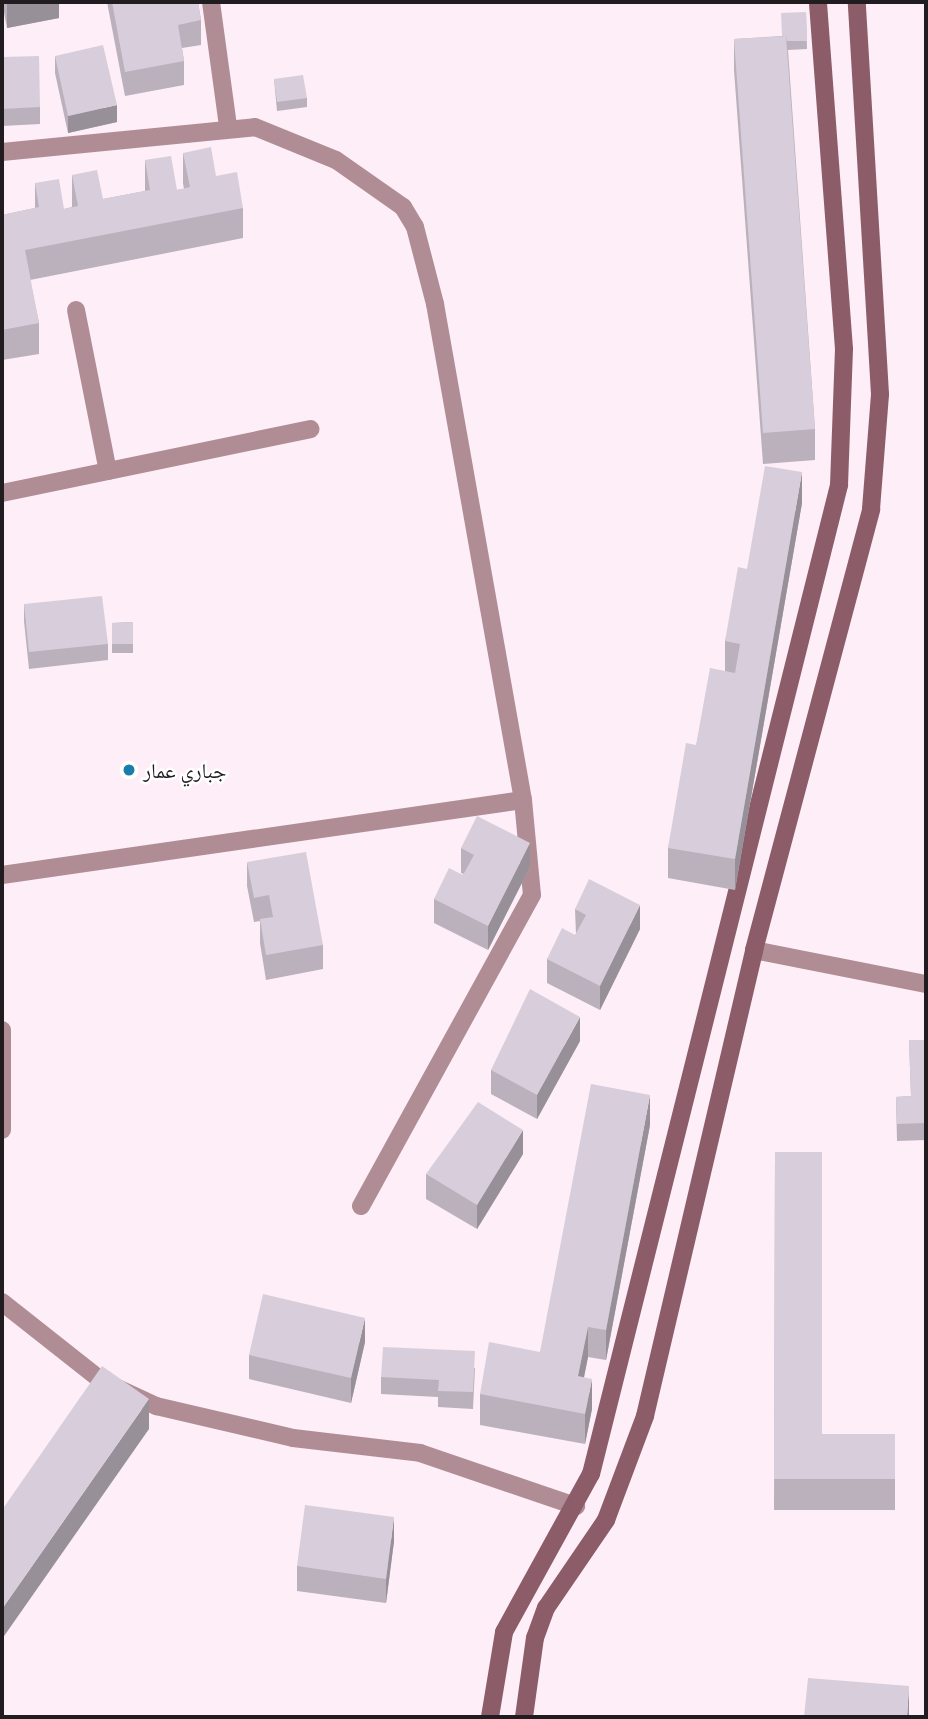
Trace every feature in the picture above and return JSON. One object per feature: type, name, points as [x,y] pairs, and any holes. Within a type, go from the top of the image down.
[{"type":"street","points":[[212,2],[228,126]]},
{"type":"street","points":[[490,1717],[504,1632],[576,1506],[608,1408],[714,965],[839,485],[844,349],[818,2]]},
{"type":"street","points":[[524,1717],[535,1637],[546,1608],[606,1520],[642,1428],[754,950],[871,509],[880,445],[857,2]]},
{"type":"street","points":[[2,152],[228,126],[294,139],[337,160],[403,208],[415,227],[435,304],[534,863],[532,895],[521,924],[361,1206]]},
{"type":"street","points":[[76,310],[108,471]]},
{"type":"street","points":[[2,493],[310,429]]},
{"type":"street","points":[[2,875],[523,800]]},
{"type":"street","points":[[754,950],[926,984]]},
{"type":"street","points":[[2,1030],[2,1130]]},
{"type":"street","points":[[2,1302],[102,1381],[156,1406],[293,1438],[420,1453],[576,1506]]},
{"type":"building","points":[[112,2],[198,2],[201,20],[178,25],[184,61],[125,72]]},
{"type":"building","points":[[806,12],[807,41],[787,41],[786,36],[782,36],[781,13]]},
{"type":"building","points":[[786,36],[815,429],[763,433],[734,39]]},
{"type":"building","points":[[103,45],[117,105],[68,116],[55,56]]},
{"type":"building","points":[[39,56],[40,107],[2,109],[2,57]]},
{"type":"building","points":[[303,75],[307,98],[277,102],[274,79]]},
{"type":"building","points":[[211,147],[216,176],[237,172],[243,208],[25,250],[39,323],[2,330],[2,215],[39,207],[35,183],[59,179],[64,209],[78,206],[72,175],[97,170],[103,199],[150,190],[145,160],[171,156],[177,190],[190,187],[183,153]]},
{"type":"building","points":[[765,466],[802,472],[735,859],[668,848],[686,743],[696,745],[710,668],[735,673],[740,644],[725,641],[738,567],[747,569]]},
{"type":"building","points":[[102,596],[108,644],[29,652],[24,604]]},
{"type":"building","points":[[133,622],[133,644],[112,644],[112,623]]},
{"type":"building","points":[[477,816],[530,843],[488,926],[434,899],[449,868],[463,875],[474,855],[461,848]]},
{"type":"building","points":[[306,852],[323,945],[266,955],[260,919],[273,917],[269,895],[254,898],[247,862]]},
{"type":"building","points":[[589,879],[640,905],[600,986],[547,959],[562,928],[575,935],[586,915],[575,909]]},
{"type":"building","points":[[530,989],[580,1017],[537,1095],[491,1070]]},
{"type":"building","points":[[909,1040],[926,1040],[926,1123],[897,1124],[896,1097],[911,1096]]},
{"type":"building","points":[[591,1084],[650,1095],[606,1330],[588,1327],[578,1376],[592,1379],[585,1414],[480,1394],[489,1342],[540,1352]]},
{"type":"building","points":[[478,1102],[523,1130],[477,1205],[426,1174]]},
{"type":"building","points":[[775,1152],[822,1152],[822,1434],[895,1434],[895,1479],[774,1479]]},
{"type":"building","points":[[263,1294],[365,1318],[351,1378],[249,1355]]},
{"type":"building","points":[[383,1347],[475,1351],[473,1392],[438,1391],[439,1380],[381,1377]]},
{"type":"building","points":[[102,1366],[149,1399],[2,1609],[2,1510]]},
{"type":"building","points":[[305,1505],[394,1517],[386,1579],[297,1566]]},
{"type":"building","points":[[808,1678],[909,1686],[907,1717],[804,1717]]},
{"type":"place","name":"جباري عمار","points":[[129,770]]}]
